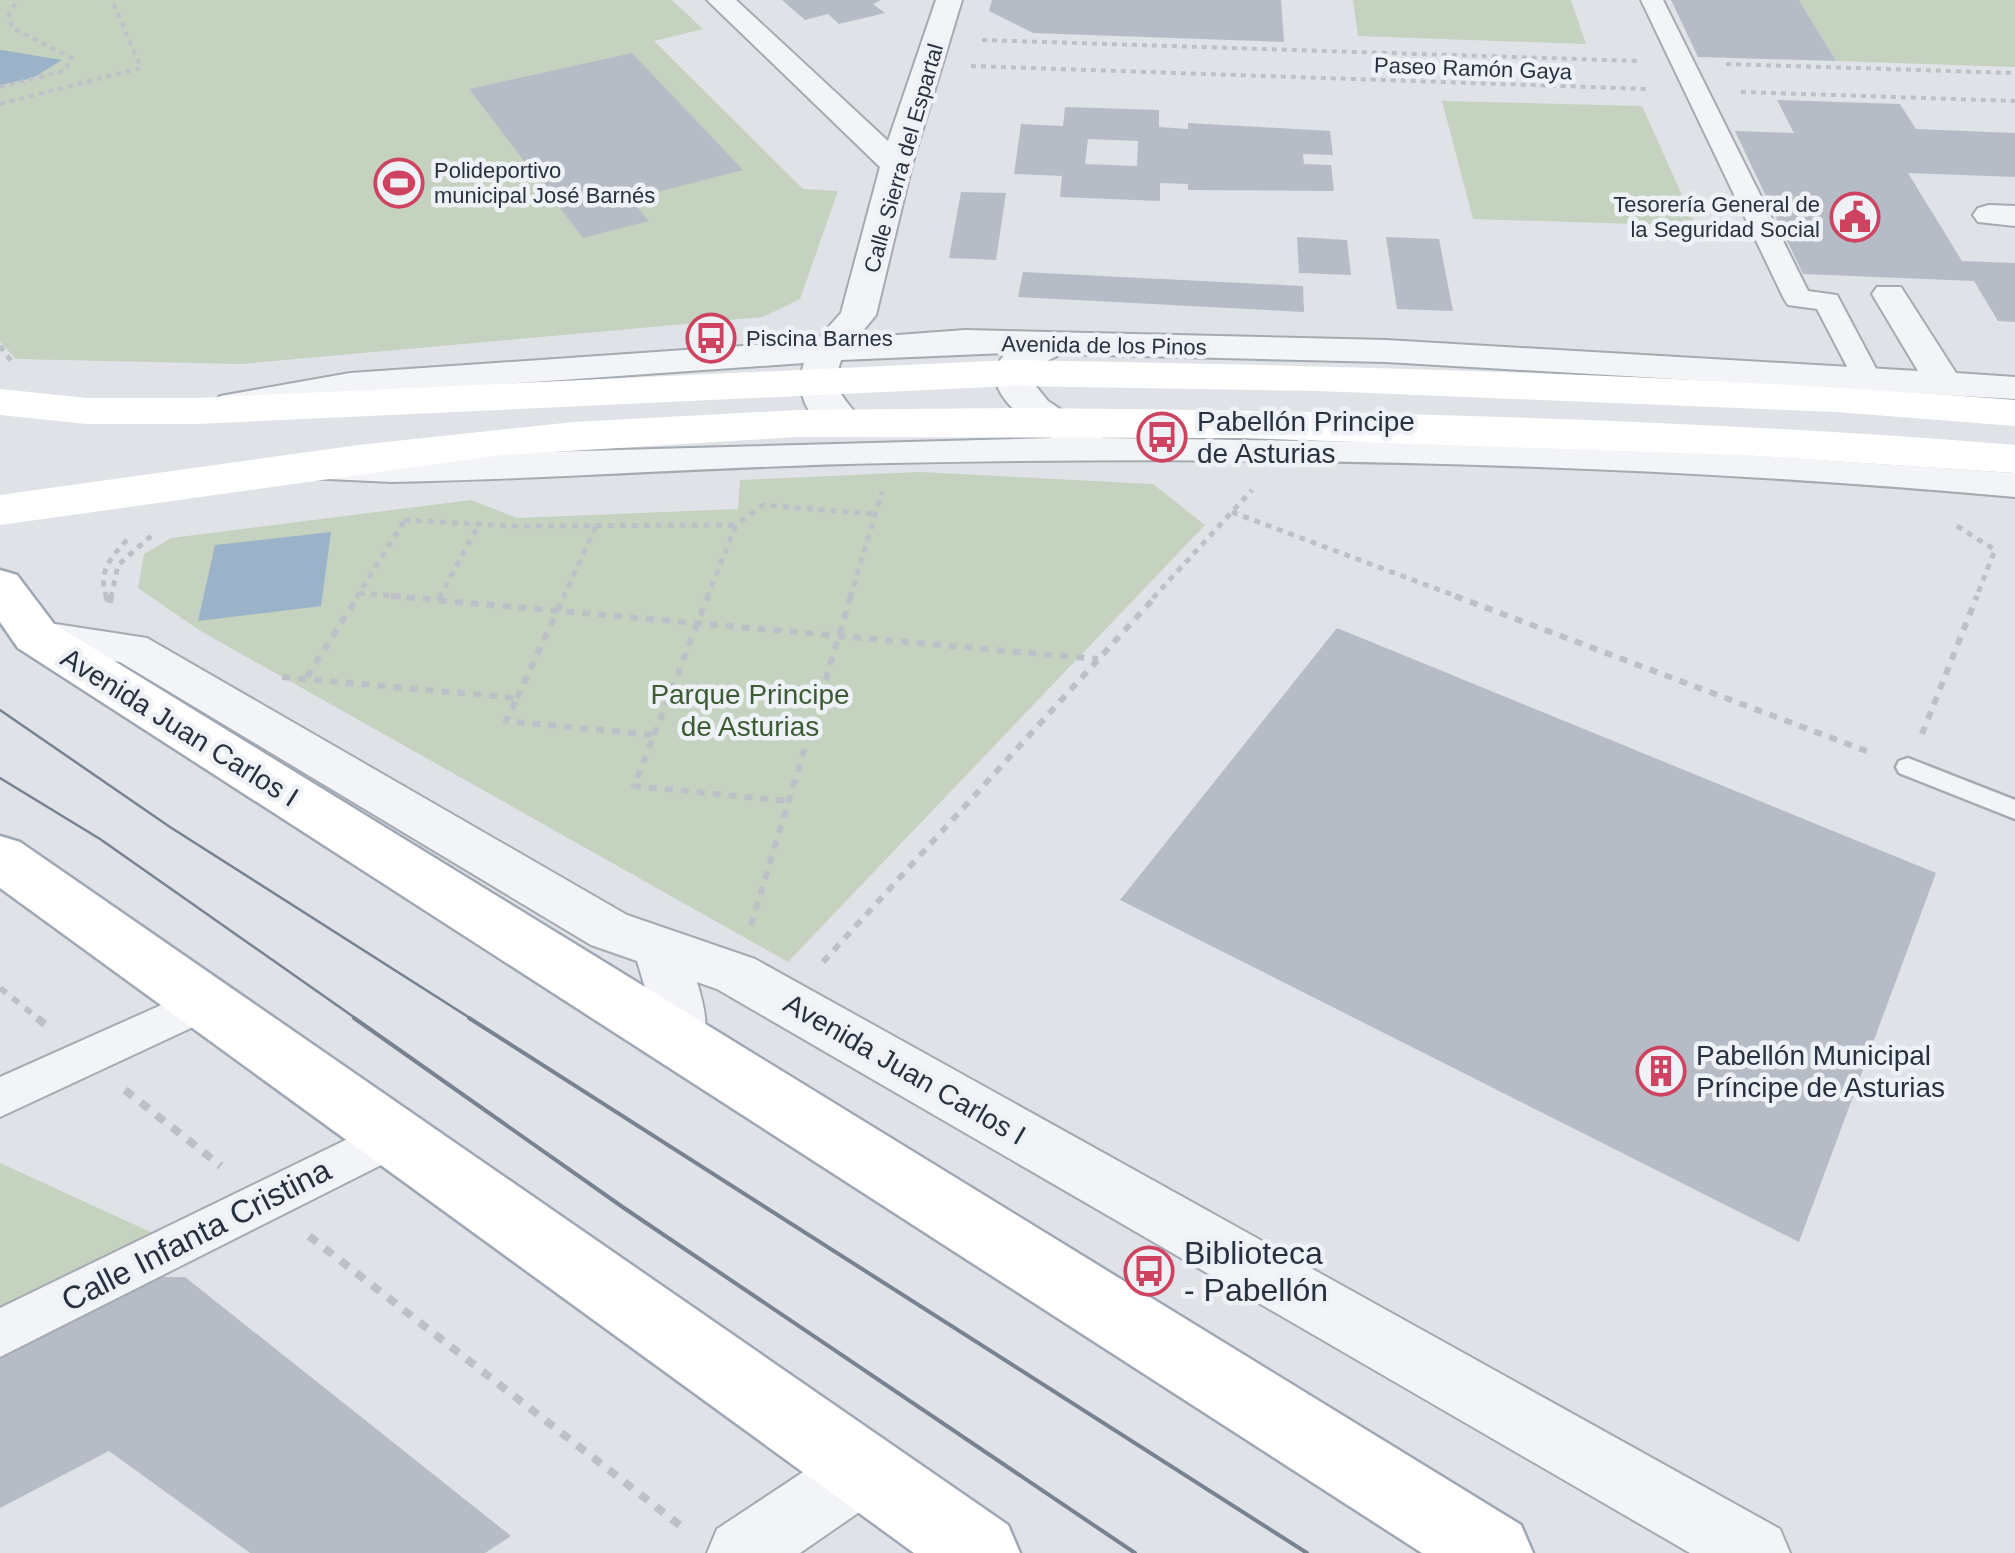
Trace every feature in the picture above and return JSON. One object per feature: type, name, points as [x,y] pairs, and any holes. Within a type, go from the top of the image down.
[{"type":"main road","name":"Avenida de los Pinos","points":[[0,402],[87,411],[196,411],[821,365],[1380,380],[1836,399],[2015,412]]},
{"type":"main road","points":[[0,510],[272,468],[569,435],[844,422],[1236,423],[1893,448],[2015,459]]},
{"type":"main road","name":"Avenida Juan Carlos I","points":[[18,611],[678,1040],[1493,1553]]},
{"type":"main road","points":[[0,858],[980,1553]]},
{"type":"street","points":[[720,0],[896,165]]},
{"type":"street","name":"Calle Sierra del Espartal","points":[[821,365],[858,316],[896,165],[948,0]]},
{"type":"street","points":[[1652,0],[1798,298],[1826,301],[1865,376]]},
{"type":"street","points":[[837,106],[872,115],[918,104]]},
{"type":"street","points":[[1889,294],[1942,381]]},
{"type":"street","points":[[858,316],[874,326],[928,342]]},
{"type":"street","name":"Avenida de los Pinos","points":[[821,365],[928,342],[1062,344],[1386,351],[1865,376],[2015,388]]},
{"type":"street","points":[[1062,344],[1027,354],[1012,373],[1018,394],[1050,422],[1087,442],[1131,452]]},
{"type":"street","points":[[821,365],[824,405],[844,422]]},
{"type":"street","points":[[272,468],[436,472],[894,451],[1131,452],[1563,457],[1894,473],[2015,485]]},
{"type":"street","name":"Avenida Juan Carlos I","points":[[18,611],[131,650],[609,930],[736,974],[1756,1553]]},
{"type":"street","points":[[659,946],[680,1014],[678,1040]]},
{"type":"street","points":[[0,1098],[204,1003]]},
{"type":"street","name":"Calle Infanta Cristina","points":[[0,1333],[393,1137]]},
{"type":"street","points":[[721,1547],[864,1470]]},
{"type":"lane","points":[[1908,767],[2015,810]]},
{"type":"path","points":[[0,88],[64,70],[72,58],[12,28],[9,13],[18,0]]},
{"type":"path","points":[[0,104],[141,68],[142,62],[112,0]]},
{"type":"path","name":"Paseo Ramón Gaya","points":[[934,51],[1682,62],[2015,73]]},
{"type":"path","name":"Paseo Ramón Gaya","points":[[934,51],[1696,90],[2015,101]]},
{"type":"path","points":[[736,974],[894,451]]},
{"type":"path","points":[[787,1002],[1255,487]]},
{"type":"path","points":[[788,801],[634,786],[736,525],[763,505],[875,514]]},
{"type":"path","points":[[307,678],[413,506]]},
{"type":"path","points":[[1232,512],[1908,767],[1995,550],[1949,520]]},
{"type":"path","points":[[404,520],[596,526],[736,525]]},
{"type":"path","points":[[143,530],[156,521]]},
{"type":"path","points":[[438,600],[479,524]]},
{"type":"path","points":[[596,526],[506,721],[654,735]]},
{"type":"path","points":[[127,612],[110,604],[100,586],[108,560],[130,538]]},
{"type":"path","points":[[359,593],[1098,659]]},
{"type":"path","points":[[268,677],[517,698]]},
{"type":"path","points":[[0,988],[263,1200],[721,1547]]},
{"type":"green space","name":"Polideportivo municipal José Barnés","points":[[0,0],[672,0],[703,29],[654,41],[803,189],[838,191],[800,299],[763,317],[241,364],[16,359],[0,342]]},
{"type":"green space","points":[[1353,0],[1571,0],[1586,44],[1358,36]]},
{"type":"green space","points":[[1799,0],[2015,0],[2015,67],[1836,61]]},
{"type":"green space","points":[[1442,101],[1642,106],[1696,226],[1473,219]]},
{"type":"green space","name":"Parque Principe de Asturias","points":[[920,472],[1153,484],[1205,525],[788,962],[199,630],[138,588],[144,554],[171,538],[471,500],[517,518],[738,509],[740,480]]},
{"type":"green space","points":[[0,1163],[177,1244],[0,1333]]},
{"type":"water","points":[[0,50],[62,60],[33,78],[0,85]]},
{"type":"water","points":[[331,532],[321,606],[198,621],[215,545]]},
{"type":"building","points":[[782,0],[881,0],[873,4],[885,13],[839,24],[828,14],[805,20]]},
{"type":"building","points":[[992,0],[1281,0],[1284,42],[1033,33],[989,11]]},
{"type":"building","points":[[1671,0],[1799,0],[1836,61],[1698,57]]},
{"type":"building","points":[[632,53],[743,170],[630,199],[649,221],[583,238],[469,89]]},
{"type":"building","name":"Tesorería General de la Seguridad Social","points":[[1777,100],[1900,104],[1916,129],[2015,133],[2015,177],[1908,173],[1962,261],[2015,263],[2015,322],[1998,321],[1974,281],[1803,274],[1735,131],[1794,133]]},
{"type":"building","points":[[1065,107],[1159,110],[1159,127],[1188,129],[1188,123],[1330,131],[1333,155],[1303,154],[1304,164],[1331,165],[1334,191],[1188,190],[1188,184],[1160,183],[1160,201],[1060,197],[1062,176],[1014,174],[1021,124],[1063,126]],"holes":[[[1088,139],[1138,141],[1137,166],[1085,164]]]},
{"type":"building","points":[[961,192],[1006,193],[996,260],[949,258]]},
{"type":"building","points":[[1297,237],[1347,240],[1351,275],[1299,273]]},
{"type":"building","points":[[1386,237],[1439,239],[1453,311],[1397,309]]},
{"type":"building","points":[[1023,272],[1303,286],[1304,312],[1018,297]]},
{"type":"building","name":"Pabellón Municipal Príncipe de Asturias","points":[[1337,628],[1936,873],[1799,1242],[1120,900]]},
{"type":"building","points":[[140,1277],[185,1277],[511,1536],[485,1553],[250,1553],[109,1451],[0,1508],[0,1349]]},
{"type":"tram line","points":[[0,710],[170,827],[473,1020]]},
{"type":"tram line","points":[[0,778],[100,839],[358,1020]]},
{"type":"tram line","points":[[354,1018],[624,1208],[1135,1553]]},
{"type":"tram line","points":[[469,1018],[1307,1553]]},
{"type":"place","name":"Polideportivo municipal José Barnés","points":[[399,183]]},
{"type":"place","name":"Tesorería General de la Seguridad Social","points":[[1855,217]]},
{"type":"place","name":"Piscina Barnes","points":[[711,338]]},
{"type":"place","name":"Pabellón Principe de Asturias","points":[[1162,437]]},
{"type":"place","name":"Pabellón Municipal Príncipe de Asturias","points":[[1661,1071]]},
{"type":"place","name":"Biblioteca - Pabellón","points":[[1149,1271]]}]
